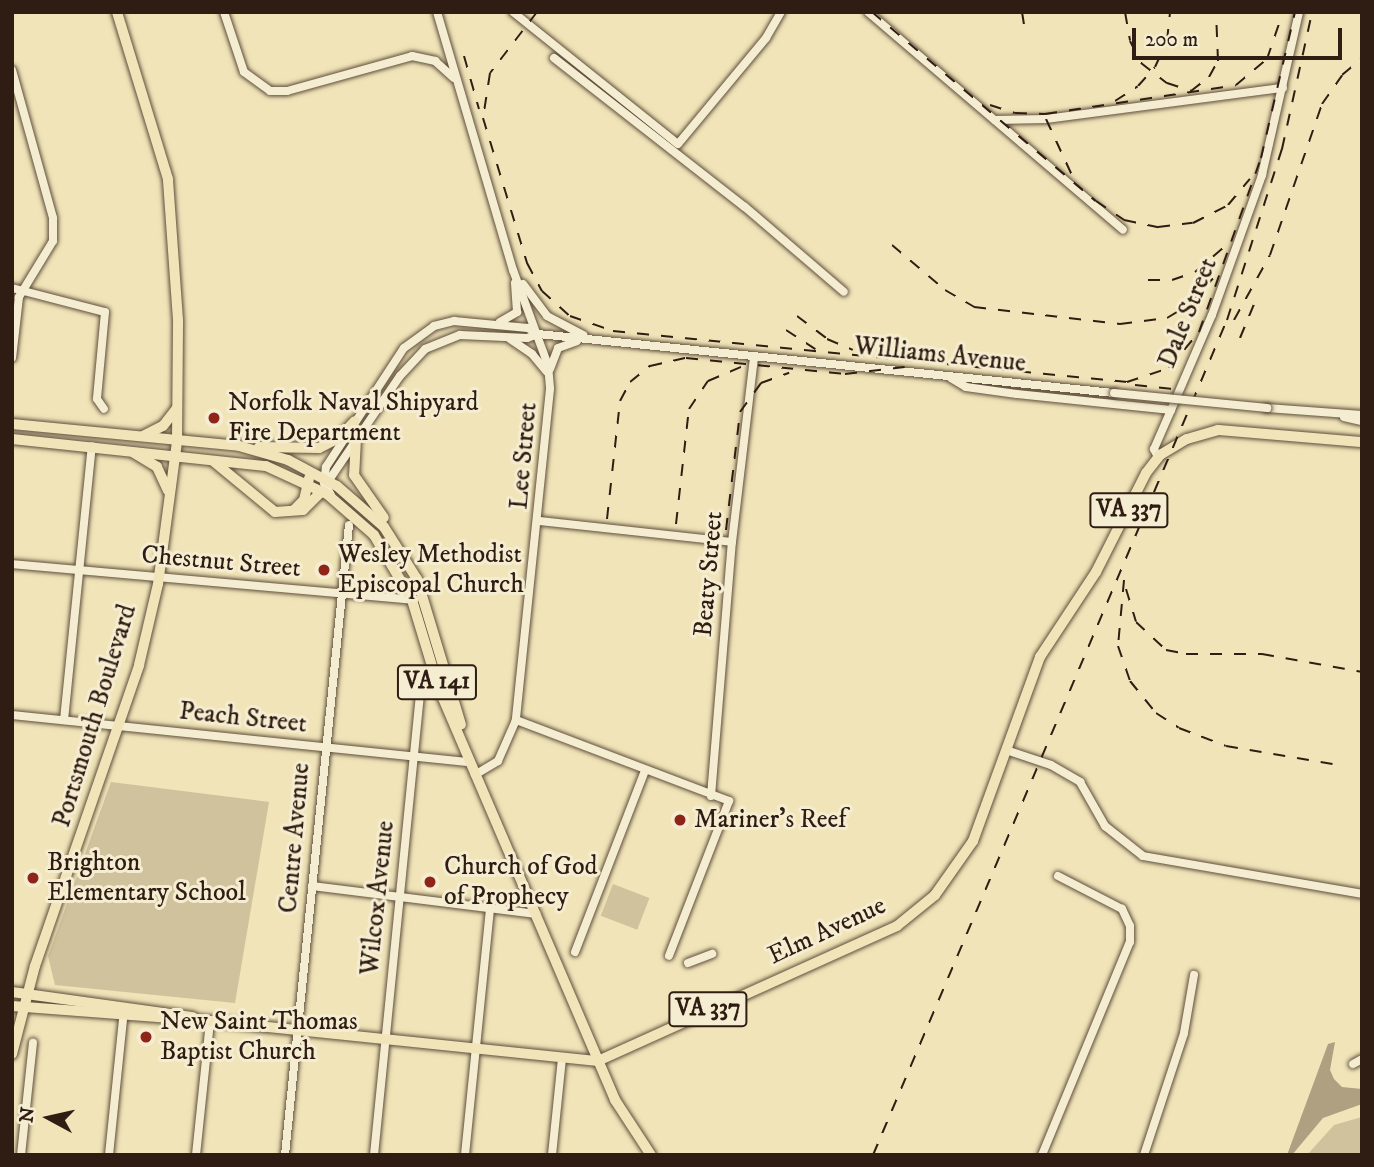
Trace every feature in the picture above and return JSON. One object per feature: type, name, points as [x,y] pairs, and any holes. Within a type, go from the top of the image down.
[{"type":"main road","name":"Portsmouth Boulevard","points":[[12,1054],[28,994],[120,726],[159,578],[177,441],[177,311],[168,179],[117,12]]},
{"type":"main road","points":[[137,438],[163,426],[177,408]]},
{"type":"main road","points":[[239,446],[319,448],[339,438],[355,421]]},
{"type":"main road","name":"VA 141","points":[[12,424],[239,446],[304,468],[375,518],[409,564],[425,601],[470,762]]},
{"type":"main road","name":"VA 337","points":[[1158,457],[1187,439],[1218,430],[1362,442]]},
{"type":"main road","name":"VA 141","points":[[12,439],[194,456],[266,466],[309,484],[325,484]]},
{"type":"main road","points":[[356,439],[352,460],[356,480],[387,522],[409,564]]},
{"type":"main road","points":[[125,449],[157,467],[166,483],[169,504]]},
{"type":"main road","points":[[194,456],[225,468],[269,510],[289,514],[309,507],[325,484]]},
{"type":"main road","name":"Elm Avenue","points":[[12,992],[124,1011],[598,1061],[897,926],[934,895],[957,868],[973,841],[1040,657],[1096,572],[1158,457]]},
{"type":"main road","points":[[289,514],[301,504],[309,484],[304,468]]},
{"type":"main road","name":"VA 141","points":[[325,484],[338,502],[384,548],[412,600],[439,689],[475,775],[615,1100],[646,1152]]},
{"type":"main road","name":"Elm Avenue","points":[[12,1006],[124,1011]]},
{"type":"street","points":[[223,12],[244,72],[265,89],[287,91],[412,56],[438,63],[456,84]]},
{"type":"street","points":[[437,12],[456,84],[513,270],[517,312],[508,321],[489,322]]},
{"type":"street","points":[[513,12],[678,144],[766,38],[781,12]]},
{"type":"street","points":[[522,20],[529,12]]},
{"type":"street","points":[[868,12],[1123,230]]},
{"type":"street","name":"Dale Street","points":[[948,377],[966,387],[1171,410],[1238,245],[1262,174],[1299,12]]},
{"type":"street","points":[[554,58],[745,207],[844,292]]},
{"type":"street","points":[[12,70],[53,218],[53,241],[19,298],[12,358]]},
{"type":"street","points":[[995,120],[1046,119],[1283,88]]},
{"type":"street","points":[[513,270],[547,316],[597,339]]},
{"type":"street","name":"Lee Street","points":[[475,775],[501,756],[516,720],[539,521],[550,378],[538,334],[513,270]]},
{"type":"street","points":[[12,288],[105,312],[97,399],[104,409]]},
{"type":"street","name":"Williams Avenue","points":[[325,484],[355,421],[418,335],[446,322],[489,322],[538,334],[1267,408],[1362,421]]},
{"type":"street","name":"Williams Avenue","points":[[325,484],[400,376],[425,349],[460,335],[527,338],[538,334]]},
{"type":"street","points":[[504,337],[532,354],[550,378]]},
{"type":"street","points":[[550,378],[552,359],[561,346],[597,339]]},
{"type":"street","name":"Beaty Street","points":[[711,796],[732,542],[754,357]]},
{"type":"street","points":[[1158,457],[1154,449],[1171,410]]},
{"type":"street","name":"Williams Avenue","points":[[1337,416],[1362,415]]},
{"type":"street","points":[[64,720],[92,446]]},
{"type":"street","points":[[539,521],[732,542]]},
{"type":"street","name":"Centre Avenue","points":[[285,1155],[339,594],[349,524]]},
{"type":"street","name":"Chestnut Street","points":[[12,564],[425,601]]},
{"type":"street","name":"Wilcox Avenue","points":[[374,1155],[421,688]]},
{"type":"street","name":"Peach Street","points":[[12,715],[470,762]]},
{"type":"street","points":[[516,720],[729,801],[669,956]]},
{"type":"street","points":[[1006,750],[1051,765],[1080,782],[1105,826],[1143,856],[1362,894]]},
{"type":"street","points":[[575,951],[645,771]]},
{"type":"street","points":[[1042,1155],[1130,942],[1130,926],[1122,909],[1058,876]]},
{"type":"street","points":[[312,886],[536,914]]},
{"type":"street","points":[[465,1155],[490,909]]},
{"type":"street","points":[[688,962],[712,954]]},
{"type":"street","points":[[1156,1155],[1145,1153],[1184,1033],[1194,975]]},
{"type":"street","points":[[109,1155],[124,1011]]},
{"type":"street","points":[[196,1155],[210,1021]]},
{"type":"street","points":[[21,1155],[33,1042]]},
{"type":"street","points":[[552,1155],[562,1058]]},
{"type":"street","points":[[1353,1064],[1362,1059]]},
{"type":"shaded area","points":[[111,782],[269,802],[235,1003],[55,985],[48,956]]},
{"type":"shaded area","points":[[613,884],[649,898],[637,930],[601,916]]},
{"type":"shaded area","points":[[1335,1042],[1330,1070],[1342,1087],[1362,1089],[1362,1104],[1323,1118],[1292,1155],[1287,1155],[1328,1044]]},
{"type":"shaded area","points":[[1362,1117],[1362,1155],[1307,1155],[1334,1125]]},
{"type":"railway","points":[[537,12],[490,73],[483,118],[527,263],[542,291],[570,316],[613,331],[1127,382],[1169,368],[1199,332],[1261,158],[1295,12]]},
{"type":"railway","points":[[872,12],[1096,201],[1124,220],[1158,227],[1193,223],[1228,205],[1250,179]]},
{"type":"railway","points":[[1022,12],[1025,30]]},
{"type":"railway","points":[[1125,12],[1130,41],[1141,63],[1167,83],[1191,91]]},
{"type":"railway","points":[[1115,101],[1138,86],[1155,67],[1167,41],[1170,12]]},
{"type":"railway","points":[[1191,91],[1209,77],[1218,61],[1216,12]]},
{"type":"railway","points":[[990,105],[1015,113],[1045,114],[1236,85],[1267,59],[1283,12]]},
{"type":"railway","points":[[873,1155],[1227,320],[1282,149],[1312,12]]},
{"type":"railway","points":[[464,56],[479,109]]},
{"type":"railway","points":[[1234,320],[1270,255],[1322,104],[1342,75],[1362,58]]},
{"type":"railway","points":[[1046,119],[1071,173]]},
{"type":"railway","points":[[1148,280],[1172,280],[1195,272],[1230,242]]},
{"type":"railway","points":[[892,245],[945,290],[974,307],[1120,324],[1167,318],[1189,305],[1216,275]]},
{"type":"railway","points":[[1240,338],[1257,297]]},
{"type":"railway","points":[[797,316],[827,339],[853,350]]},
{"type":"railway","points":[[786,330],[815,349]]},
{"type":"railway","points":[[607,519],[620,401],[630,382],[650,366],[686,358],[845,374],[905,367]]},
{"type":"railway","points":[[676,524],[689,409],[708,381],[741,367]]},
{"type":"railway","points":[[726,530],[740,412],[761,383],[789,373]]},
{"type":"railway","points":[[1135,385],[1173,389]]},
{"type":"railway","points":[[1124,580],[1118,646],[1130,681],[1156,713],[1179,728],[1226,746],[1344,766]]},
{"type":"railway","points":[[1126,589],[1136,622],[1166,650],[1186,654],[1262,654],[1362,672]]},
{"type":"place","name":"Norfolk Naval Shipyard Fire Department","points":[[214,418]]},
{"type":"place","name":"Wesley Methodist Episcopal Church","points":[[324,570]]},
{"type":"place","name":"Mariner's Reef","points":[[680,820]]},
{"type":"place","name":"Brighton Elementary School","points":[[33,878]]},
{"type":"place","name":"Church of God of Prophecy","points":[[430,882]]},
{"type":"place","name":"New Saint Thomas Baptist Church","points":[[146,1037]]}]
